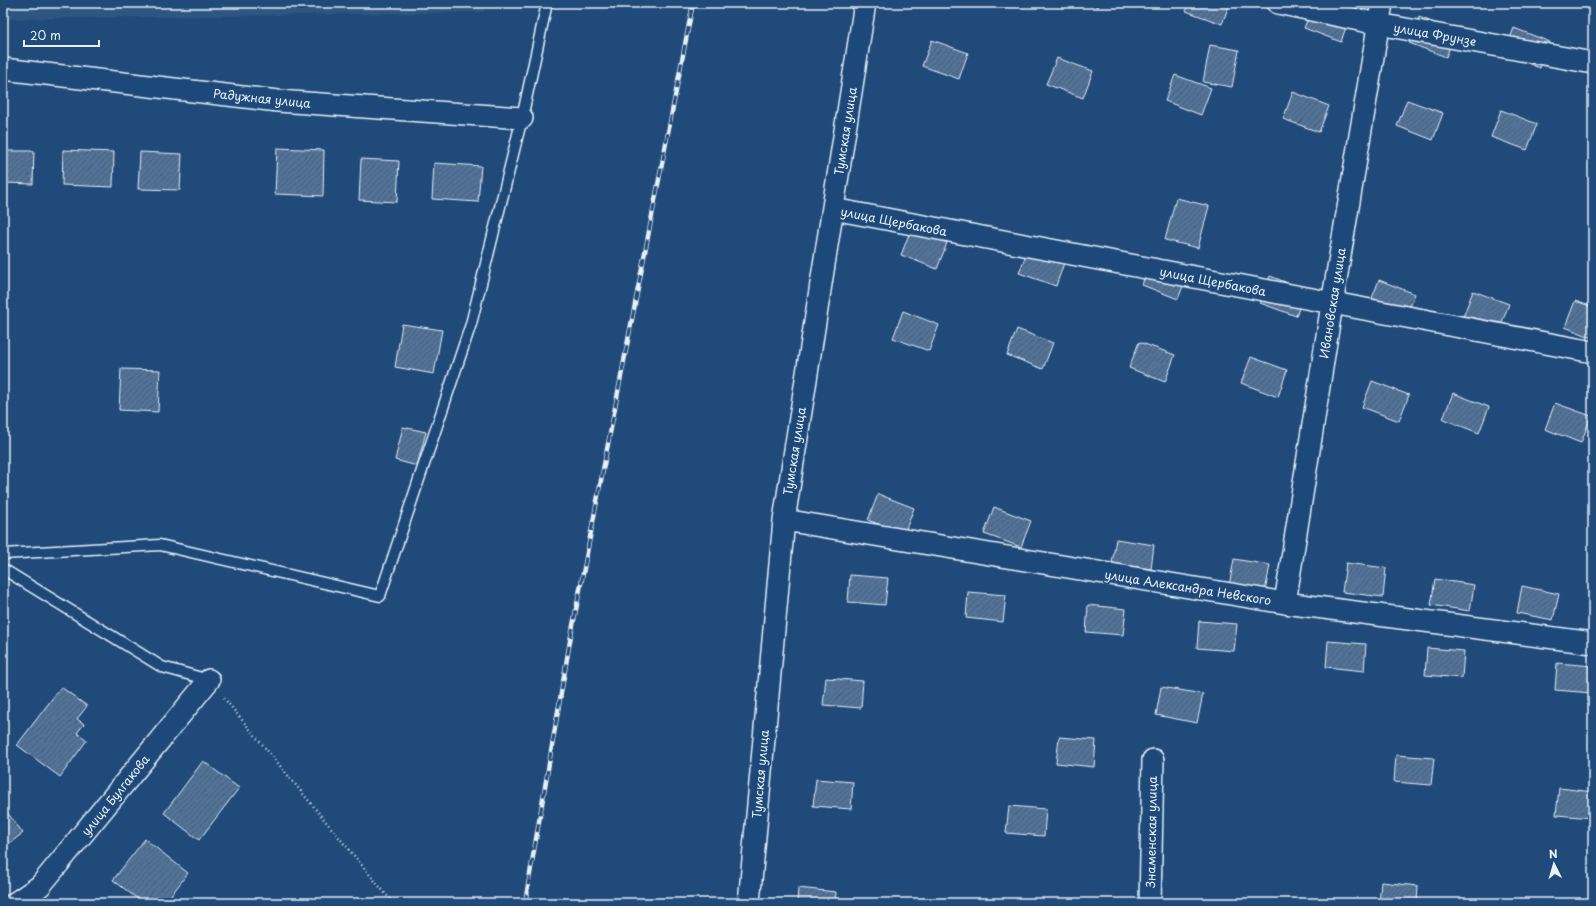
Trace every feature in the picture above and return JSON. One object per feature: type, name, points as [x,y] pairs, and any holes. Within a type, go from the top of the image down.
[{"type":"street","name":"Тумская улица","points":[[749,903],[784,520],[865,3]]},
{"type":"street","name":"улица Фрунзе","points":[[1278,3],[1378,24],[1593,63]]},
{"type":"street","name":"Ивановская улица","points":[[1285,603],[1332,304],[1382,3]]},
{"type":"street","name":"Радужная улица","points":[[3,70],[278,101],[522,118]]},
{"type":"street","name":"улица Щербакова","points":[[832,209],[1593,352]]},
{"type":"street","name":"улица Александра Невского","points":[[784,520],[1285,603],[1593,643]]},
{"type":"street","name":"улица Булгакова","points":[[15,903],[40,886],[209,680]]},
{"type":"street","name":"Знаменская улица","points":[[1150,903],[1153,760]]},
{"type":"lane","points":[[3,554],[160,545],[380,596],[471,324],[522,118],[547,3]]},
{"type":"lane","points":[[3,569],[162,667],[209,680]]},
{"type":"path","points":[[209,680],[393,903]]},
{"type":"shaded area","points":[[3,3],[486,3],[484,12],[3,19]]},
{"type":"building","points":[[1087,3],[1100,3],[1098,7]]},
{"type":"building","points":[[1189,3],[1230,3],[1222,24],[1186,11]]},
{"type":"building","points":[[1314,3],[1350,15],[1341,42],[1304,28]]},
{"type":"building","points":[[1419,17],[1456,31],[1446,57],[1409,43]]},
{"type":"building","points":[[1514,28],[1550,42],[1540,68],[1504,54]]},
{"type":"building","points":[[932,40],[968,53],[959,79],[922,66]]},
{"type":"building","points":[[1210,45],[1239,50],[1232,87],[1203,82]]},
{"type":"building","points":[[1057,58],[1093,71],[1083,98],[1046,84]]},
{"type":"building","points":[[1175,75],[1211,88],[1201,115],[1165,101]]},
{"type":"building","points":[[1293,92],[1329,106],[1319,132],[1283,119]]},
{"type":"building","points":[[1407,100],[1443,113],[1433,140],[1397,126]]},
{"type":"building","points":[[1501,110],[1537,124],[1527,150],[1491,137]]},
{"type":"building","points":[[277,148],[324,150],[323,196],[275,194]]},
{"type":"building","points":[[63,150],[114,152],[113,187],[62,185]]},
{"type":"building","points":[[3,151],[34,151],[33,184],[3,183]]},
{"type":"building","points":[[140,152],[182,154],[180,190],[138,189]]},
{"type":"building","points":[[361,159],[399,161],[397,202],[359,200]]},
{"type":"building","points":[[434,163],[481,166],[478,202],[432,199]]},
{"type":"building","points":[[1176,198],[1209,206],[1198,248],[1165,240]]},
{"type":"building","points":[[911,229],[947,243],[937,269],[901,255]]},
{"type":"building","points":[[1029,247],[1065,260],[1056,286],[1019,273]]},
{"type":"building","points":[[1151,259],[1188,273],[1178,299],[1142,285]]},
{"type":"building","points":[[1270,276],[1306,290],[1296,316],[1260,303]]},
{"type":"building","points":[[1379,280],[1415,294],[1405,320],[1369,306]]},
{"type":"building","points":[[1473,291],[1509,304],[1499,330],[1463,317]]},
{"type":"building","points":[[1575,301],[1593,307],[1593,338],[1565,327]]},
{"type":"building","points":[[903,311],[939,325],[929,351],[893,338]]},
{"type":"building","points":[[402,324],[442,330],[434,374],[395,367]]},
{"type":"building","points":[[1017,329],[1053,343],[1043,369],[1007,355]]},
{"type":"building","points":[[1139,342],[1175,355],[1165,382],[1129,368]]},
{"type":"building","points":[[1251,357],[1287,370],[1278,397],[1241,383]]},
{"type":"building","points":[[121,369],[160,370],[158,412],[119,410]]},
{"type":"building","points":[[1372,381],[1409,395],[1399,421],[1362,407]]},
{"type":"building","points":[[1453,393],[1489,407],[1479,433],[1443,419]]},
{"type":"building","points":[[1555,403],[1591,416],[1581,443],[1545,429]]},
{"type":"building","points":[[403,427],[426,432],[417,466],[395,460]]},
{"type":"building","points":[[878,494],[914,508],[904,534],[868,520]]},
{"type":"building","points":[[994,507],[1031,521],[1021,547],[984,534]]},
{"type":"building","points":[[1116,539],[1154,545],[1151,569],[1112,563]]},
{"type":"building","points":[[1234,559],[1270,565],[1265,592],[1229,586]]},
{"type":"building","points":[[1346,563],[1386,568],[1383,597],[1342,592]]},
{"type":"building","points":[[850,575],[888,578],[885,605],[848,602]]},
{"type":"building","points":[[1435,579],[1474,585],[1470,611],[1431,605]]},
{"type":"building","points":[[1522,586],[1559,594],[1553,620],[1517,613]]},
{"type":"building","points":[[968,592],[1006,595],[1003,622],[966,618]]},
{"type":"building","points":[[1088,605],[1126,609],[1123,635],[1086,632]]},
{"type":"building","points":[[1199,621],[1237,624],[1234,651],[1197,648]]},
{"type":"building","points":[[1328,641],[1366,644],[1364,671],[1326,667]]},
{"type":"building","points":[[1427,648],[1464,651],[1462,678],[1425,675]]},
{"type":"building","points":[[1557,663],[1593,666],[1592,693],[1555,690]]},
{"type":"building","points":[[826,678],[863,681],[861,708],[823,705]]},
{"type":"building","points":[[61,687],[87,706],[77,719],[84,724],[77,733],[87,740],[60,777],[17,745]]},
{"type":"building","points":[[1161,687],[1203,694],[1197,723],[1156,715]]},
{"type":"building","points":[[1059,737],[1096,740],[1094,767],[1056,763]]},
{"type":"building","points":[[1396,755],[1434,758],[1431,785],[1394,782]]},
{"type":"building","points":[[203,761],[239,788],[199,840],[164,813]]},
{"type":"building","points":[[816,779],[853,782],[851,809],[813,806]]},
{"type":"building","points":[[1559,788],[1593,792],[1593,818],[1556,815]]},
{"type":"building","points":[[1009,806],[1046,809],[1044,836],[1006,833]]},
{"type":"building","points":[[3,807],[23,833],[3,848]]},
{"type":"building","points":[[145,839],[188,873],[165,903],[143,903],[113,880]]},
{"type":"building","points":[[1381,882],[1418,886],[1417,903],[1379,903]]},
{"type":"building","points":[[798,888],[836,892],[835,903],[797,903]]},
{"type":"building","points":[[1546,900],[1574,903],[1546,903]]},
{"type":"railway","points":[[525,903],[570,641],[693,3]]}]
